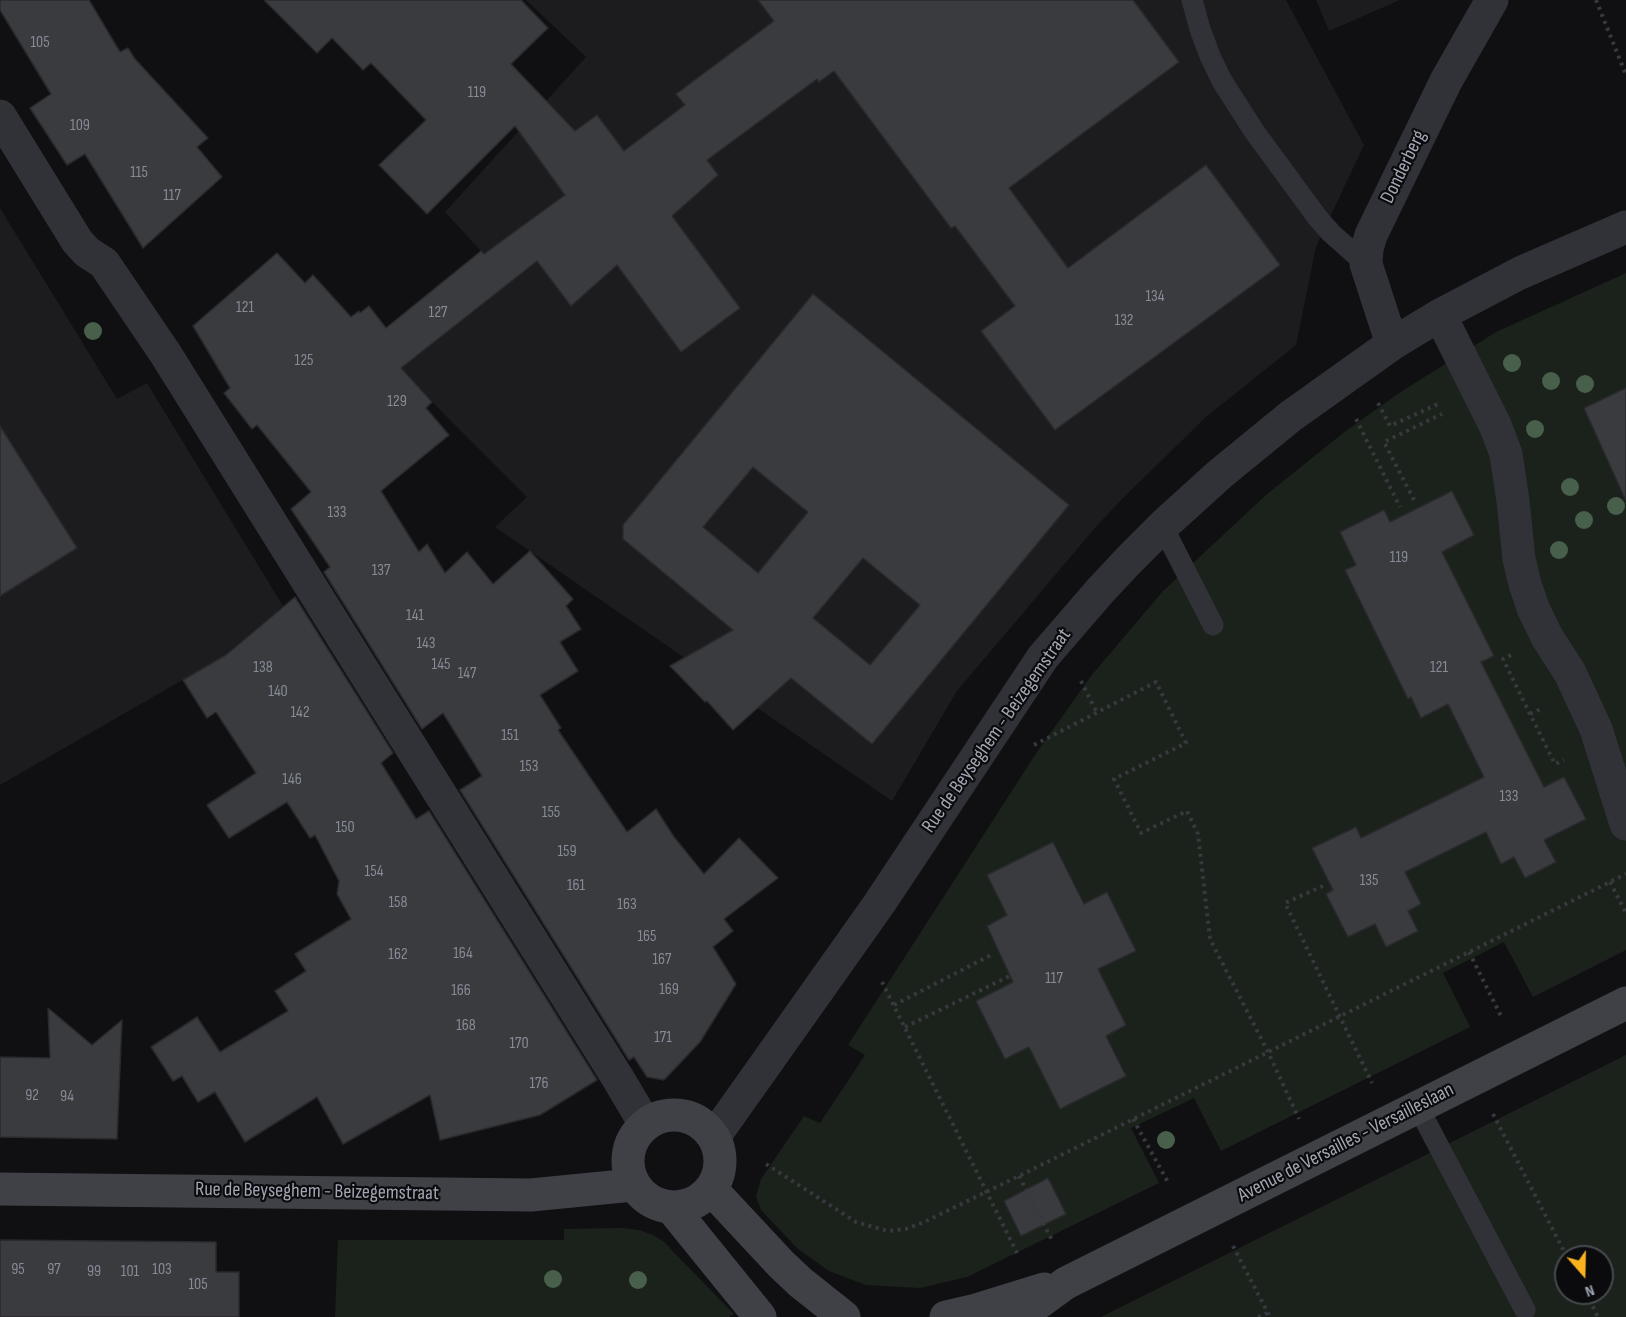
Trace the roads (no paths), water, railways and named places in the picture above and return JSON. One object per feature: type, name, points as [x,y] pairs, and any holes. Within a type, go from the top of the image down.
[{"type":"street","name":"Donderberg","points":[[1392,344],[1366,264],[1371,235],[1446,81],[1492,0]]},
{"type":"street","points":[[0,116],[77,241],[87,252],[104,263],[165,353],[645,1124]]},
{"type":"street","name":"Rue de Beyseghem - Beizegemstraat","points":[[714,1137],[879,904],[1043,657],[1100,591],[1163,527],[1220,474],[1291,416],[1392,344],[1440,315],[1520,273],[1626,226]]},
{"type":"street","points":[[1440,315],[1495,425],[1506,454],[1523,575],[1533,608],[1547,637],[1570,673],[1596,729],[1626,824]]},
{"type":"street","name":"Avenue de Versailles - Versailleslaan","points":[[1019,1317],[1066,1283],[1626,1003]]},
{"type":"street","points":[[676,1114],[698,1120],[714,1137],[718,1147],[720,1169],[711,1189],[693,1203],[670,1207],[660,1205],[649,1200],[633,1185],[627,1163],[628,1152],[631,1142],[645,1124],[665,1115],[676,1114]]},
{"type":"street","name":"Rue de Beyseghem - Beizegemstraat","points":[[0,1189],[531,1195],[633,1185]]},
{"type":"street","points":[[711,1189],[781,1264],[844,1317]]},
{"type":"street","points":[[670,1207],[760,1317]]},
{"type":"street","name":"Avenue de Versailles - Versailleslaan","points":[[946,1317],[1066,1283]]},
{"type":"lane","points":[[1192,0],[1210,56],[1222,81],[1248,122],[1317,217],[1331,233],[1366,264]]},
{"type":"lane","points":[[1163,527],[1213,625]]},
{"type":"lane","points":[[1418,1107],[1525,1310]]}]
